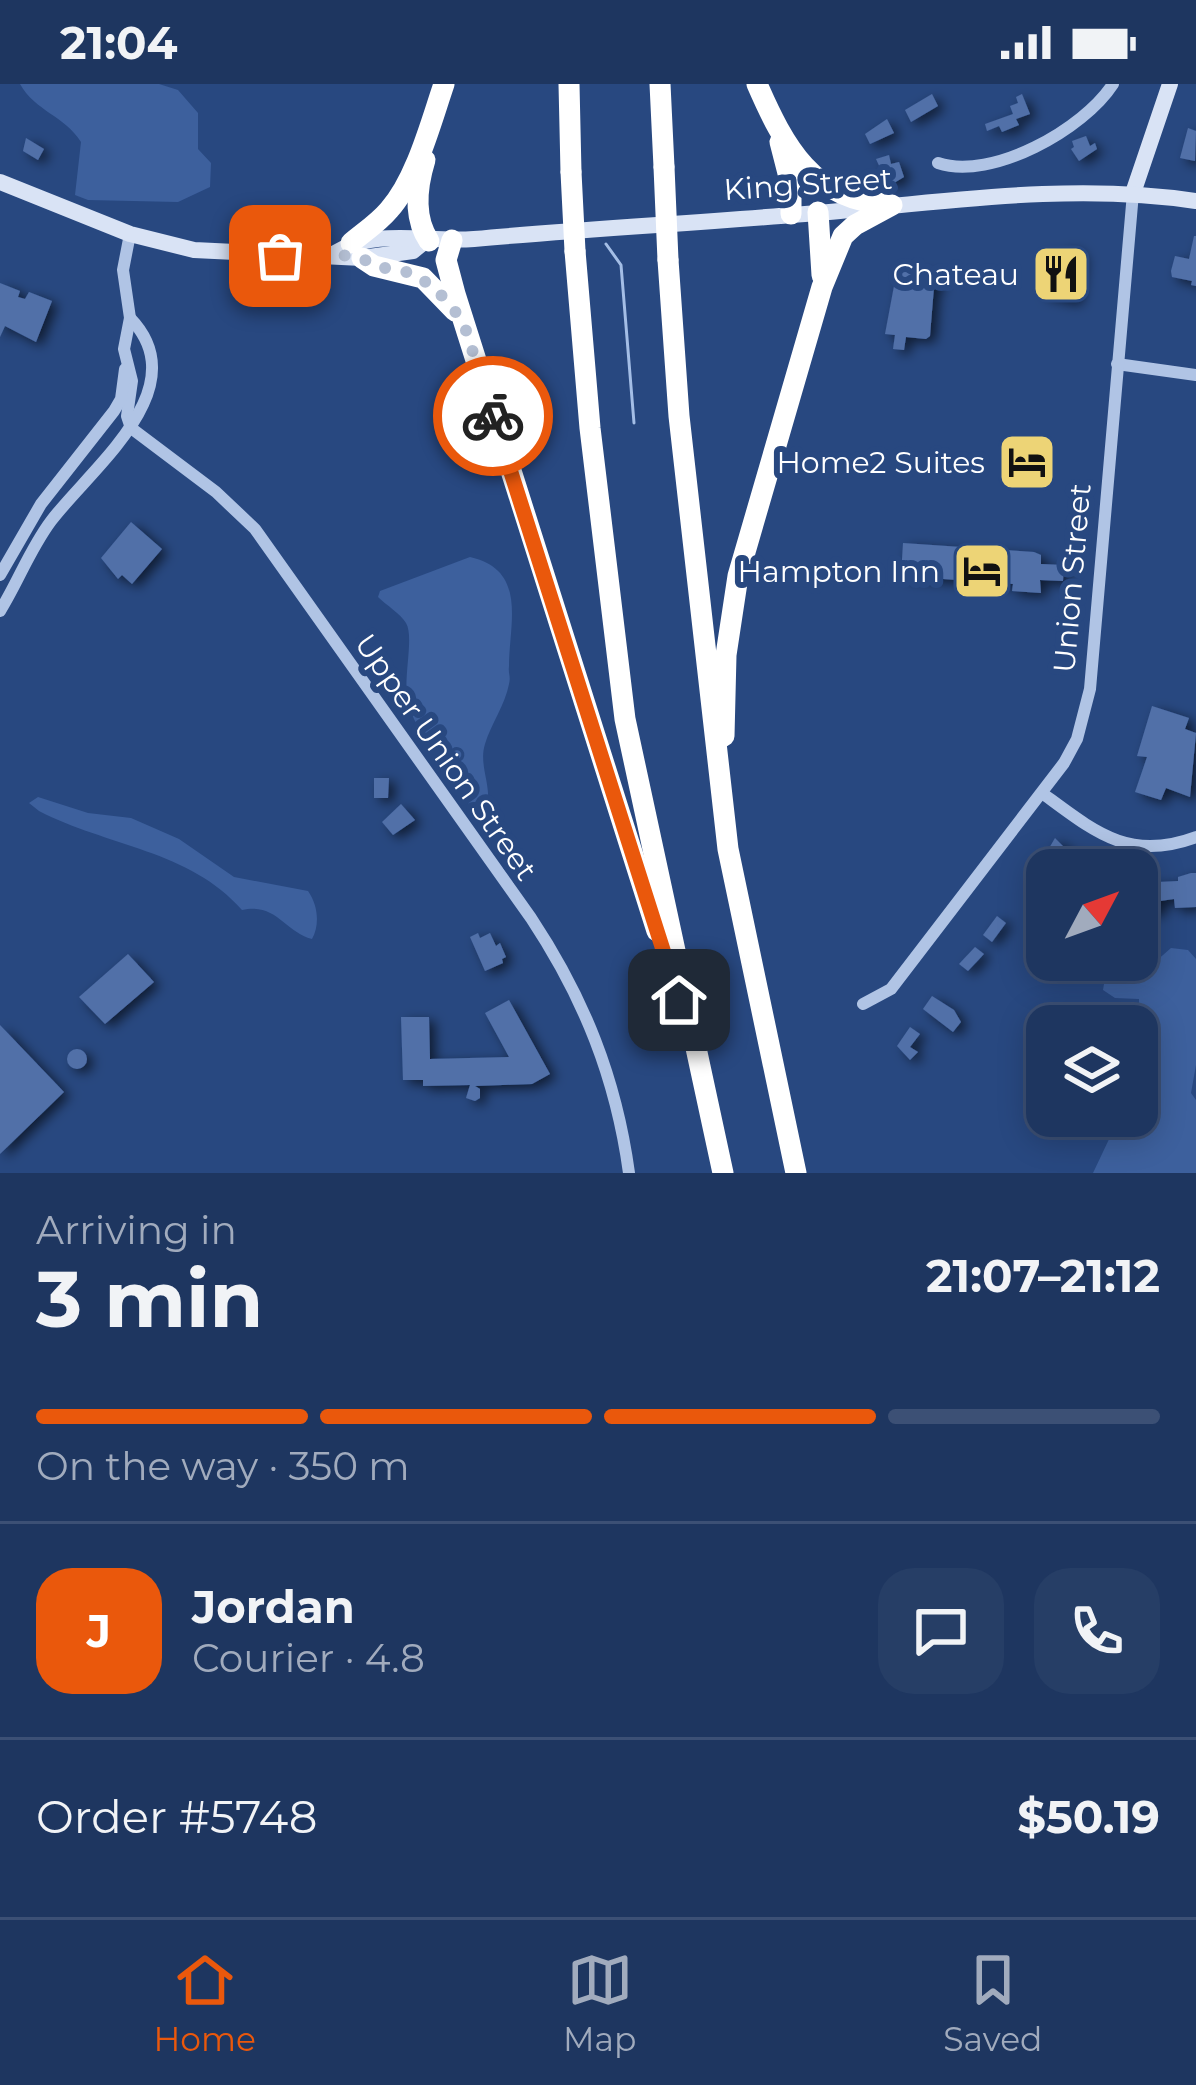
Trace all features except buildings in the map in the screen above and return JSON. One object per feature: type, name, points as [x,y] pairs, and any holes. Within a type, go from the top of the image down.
[{"type":"highway","points":[[444,84],[425,141],[388,211],[349,252],[374,266],[422,278],[463,321]]},
{"type":"highway","points":[[569,84],[575,251],[590,428],[625,719],[723,1173]]},
{"type":"highway","points":[[660,84],[668,260],[692,553],[735,891],[796,1173]]},
{"type":"highway","points":[[757,84],[776,129],[791,185],[791,214]]},
{"type":"highway","points":[[776,129],[804,167],[835,191],[856,202],[892,205]]},
{"type":"highway","points":[[425,141],[418,205],[427,242]]},
{"type":"highway","points":[[735,891],[724,741],[726,655],[738,576],[822,287],[843,236],[863,219],[892,205]]},
{"type":"highway","points":[[818,212],[822,287]]},
{"type":"highway","points":[[452,240],[446,260],[463,321],[693,1046]]},
{"type":"main road","name":"Union Street","points":[[1133,193],[1170,84]]},
{"type":"main road","name":"King Street","points":[[0,182],[130,234],[220,253],[349,252],[413,236],[427,242],[892,205],[1133,193],[1196,202]]},
{"type":"street","points":[[938,163],[974,169],[1033,146],[1093,110],[1113,84]]},
{"type":"street","name":"Union Street","points":[[863,1004],[891,989],[1042,793],[1077,739],[1090,689],[1133,193]]},
{"type":"street","points":[[0,574],[35,512],[121,399],[130,318],[123,270],[130,234]]},
{"type":"street","points":[[0,611],[49,523],[131,428],[149,388],[151,365],[144,332],[130,318]]},
{"type":"street","points":[[126,362],[132,380],[131,428]]},
{"type":"street","points":[[1117,364],[1196,375]]},
{"type":"street","name":"Upper Union Street","points":[[131,428],[216,491],[255,529],[531,918],[592,1025],[623,1127],[629,1173]]},
{"type":"street","points":[[1042,793],[1114,841],[1160,846],[1196,837]]},
{"type":"shaded area","points":[[20,84],[159,84],[178,90],[198,113],[198,149],[211,163],[210,187],[178,202],[88,200],[75,195],[81,142]]},
{"type":"shaded area","points":[[470,557],[501,574],[508,586],[512,616],[510,681],[483,753],[488,799],[482,817],[452,782],[414,719],[406,686],[406,623],[378,597],[380,591]]},
{"type":"shaded area","points":[[38,797],[88,813],[131,818],[179,839],[234,877],[308,891],[317,915],[312,939],[263,910],[242,910],[198,874],[173,862],[39,811],[29,803]]},
{"type":"shaded area","points":[[1171,948],[1188,950],[1196,959],[1196,1065],[1191,1093],[1196,1100],[1196,1173],[1093,1173],[1110,1137],[1158,1137],[1158,1005],[1139,1005],[1139,999],[1115,998],[1103,990],[1104,981],[1158,981],[1158,959]]},
{"type":"waterway","points":[[606,244],[621,265],[634,423]]},
{"type":"way so far","points":[[280,256],[362,258],[374,266],[422,278],[463,321],[493,416]]},
{"type":"place","name":"Chateau","points":[[1061,274]]},
{"type":"place","name":"Home2 Suites","points":[[1027,462]]},
{"type":"place","name":"Hampton Inn","points":[[982,571]]},
{"type":"route","points":[[493,416],[679,1000]]}]
